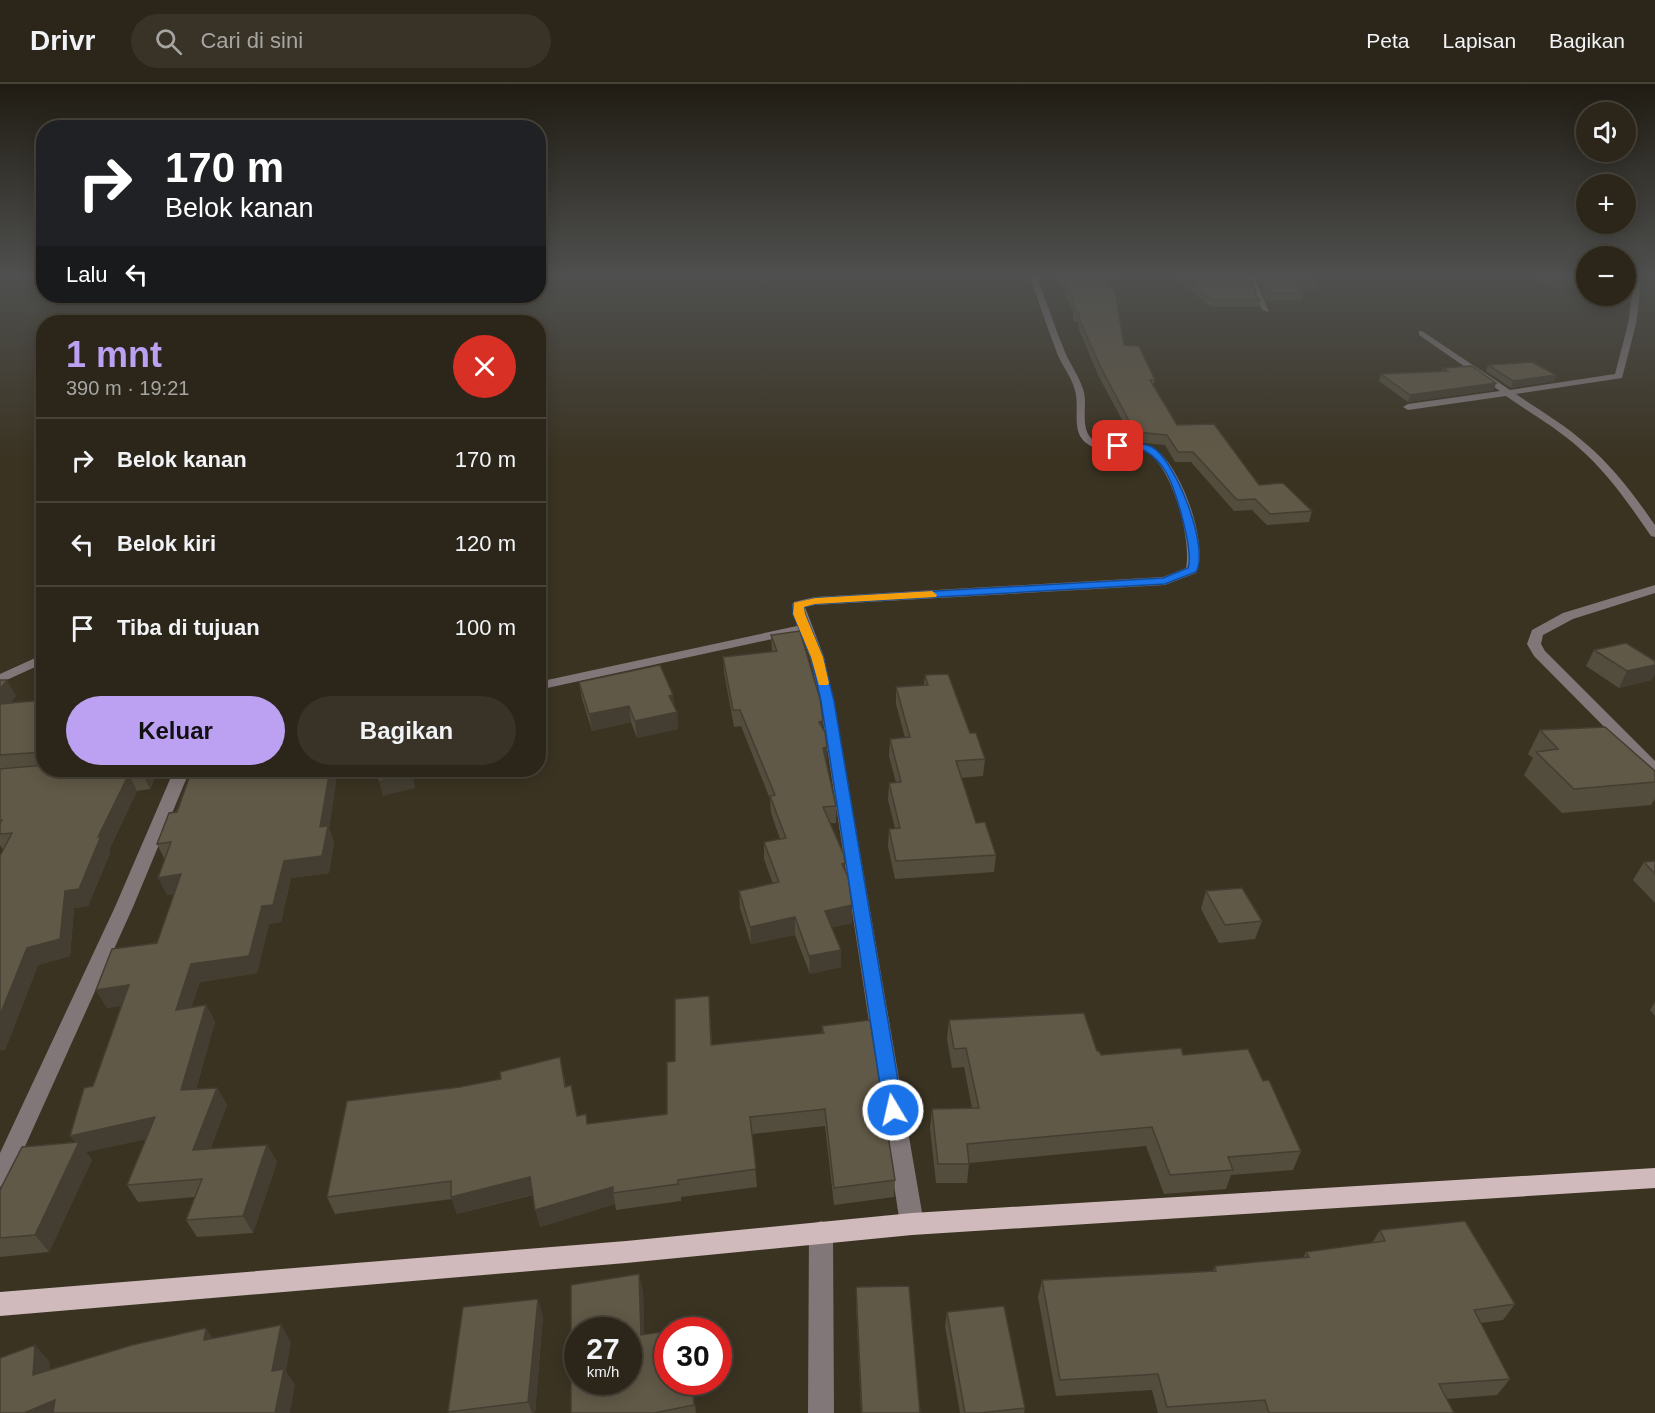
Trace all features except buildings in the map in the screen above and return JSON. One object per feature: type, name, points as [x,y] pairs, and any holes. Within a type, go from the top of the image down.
[{"type":"main road","points":[[0,1304],[626,1252],[912,1224],[1655,1178]]},
{"type":"street","points":[[912,1224],[827,701],[817,657],[804,628],[798,605],[815,601],[1165,581],[1192,570],[1195,565],[1194,544],[1173,477],[1154,452],[1142,447],[1097,446],[1086,440],[1081,430],[1080,418],[1083,404],[1078,386],[1067,366],[1056,336]]},
{"type":"street","points":[[1426,336],[1572,436],[1593,456],[1640,511],[1655,534]]},
{"type":"street","points":[[1408,407],[1619,376],[1629,336]]},
{"type":"street","points":[[1655,589],[1568,616],[1537,633],[1534,644],[1539,653],[1655,770]]},
{"type":"street","points":[[546,684],[804,628]]},
{"type":"street","points":[[0,679],[36,662]]},
{"type":"street","points":[[0,1177],[119,918],[179,777]]},
{"type":"street","points":[[820,1232],[821,1413]]},
{"type":"slow traffic","points":[[823,683],[817,657],[799,614],[798,605],[815,601],[932,595]]},
{"type":"route","points":[[893,1110],[827,701],[817,657],[799,614],[798,605],[815,601],[1165,581],[1192,570],[1195,565],[1194,544],[1173,477],[1163,462],[1149,449],[1118,446]]}]
